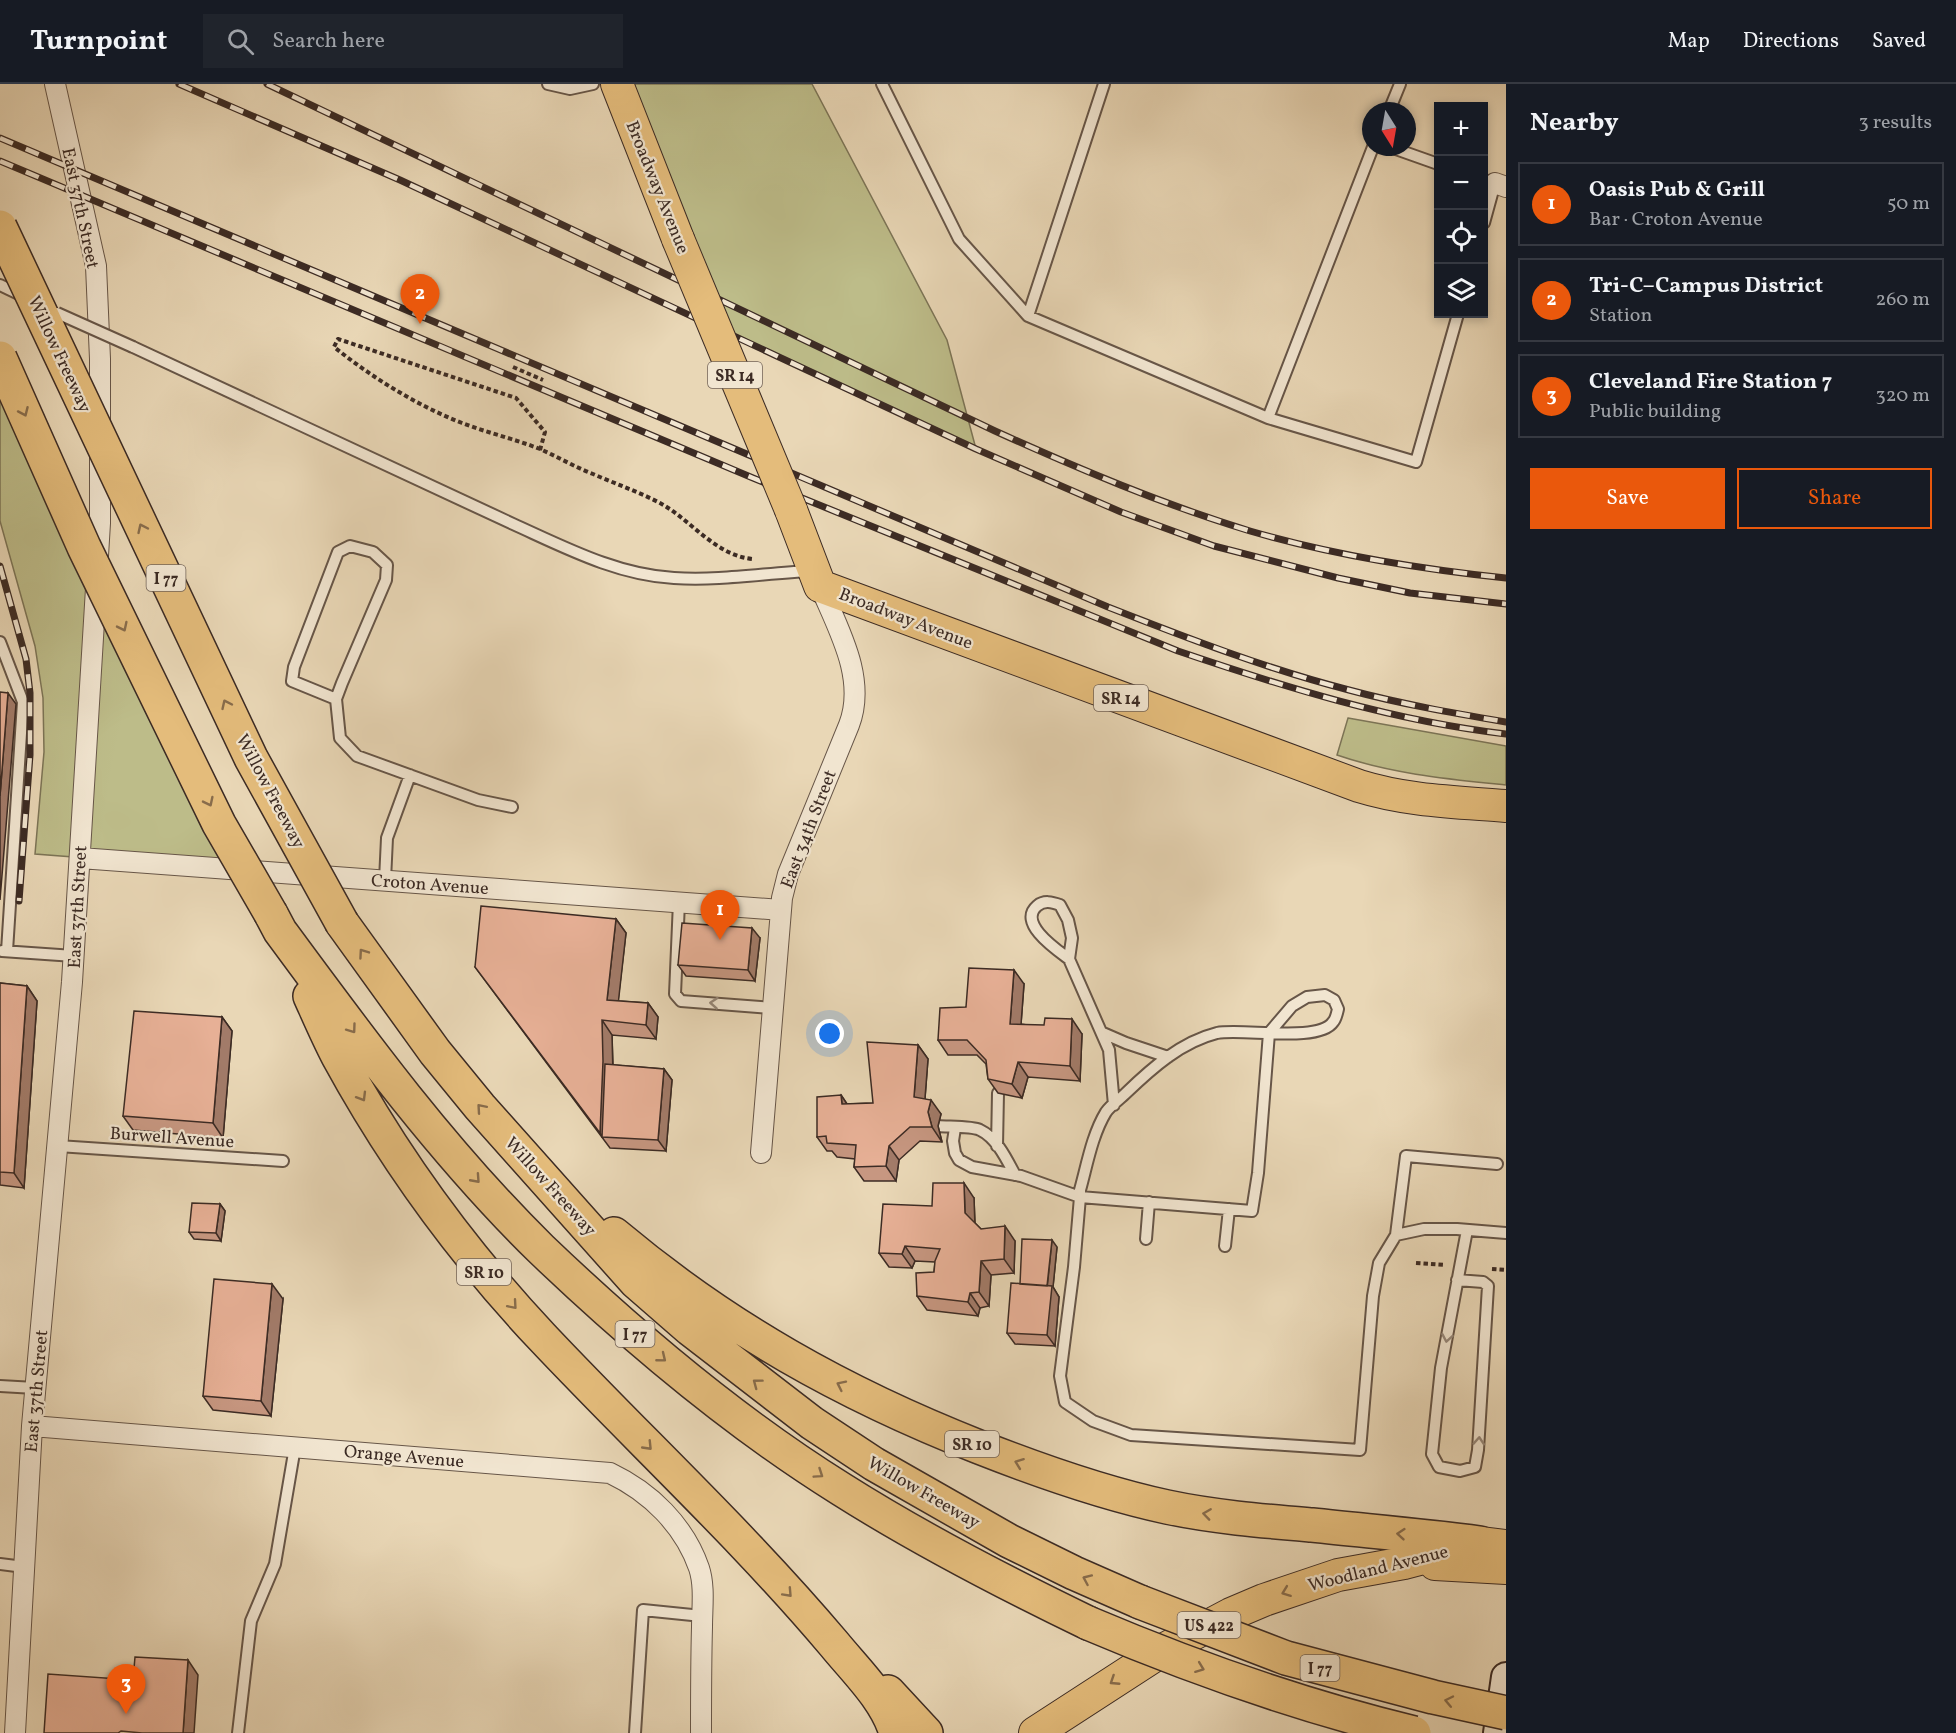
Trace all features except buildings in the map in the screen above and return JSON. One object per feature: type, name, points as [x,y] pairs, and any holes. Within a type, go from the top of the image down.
[{"type":"highway","name":"Willow Freeway","points":[[0,227],[251,758],[342,923],[435,1052],[480,1107],[636,1282],[690,1329],[812,1423],[874,1464],[980,1525],[1074,1573],[1140,1602],[1286,1658],[1422,1695],[1506,1713]]},
{"type":"highway","name":"I 77","points":[[0,358],[100,579],[219,824],[276,923],[373,1056],[466,1168],[540,1247],[652,1350],[774,1444],[838,1487],[969,1564],[1088,1623],[1220,1676],[1353,1718],[1414,1733]]},
{"type":"highway","name":"SR 10","points":[[276,923],[337,1054],[361,1096],[407,1169],[473,1257],[541,1336],[817,1624],[877,1681],[926,1733]]},
{"type":"highway","name":"SR 10","points":[[534,1167],[649,1263],[703,1304],[764,1344],[886,1407],[954,1437],[1062,1478],[1168,1507],[1267,1521],[1493,1544]]},
{"type":"highway","points":[[817,1624],[881,1701],[893,1722],[896,1733]]},
{"type":"main road","name":"Broadway Avenue","points":[[617,84],[678,239],[818,578],[1359,786],[1382,793],[1425,800],[1506,806]]},
{"type":"main road","name":"Woodland Avenue","points":[[1037,1732],[1164,1650],[1231,1614],[1302,1586],[1338,1575],[1493,1544]]},
{"type":"main road","points":[[1404,1563],[1506,1568]]},
{"type":"main road","points":[[1498,1733],[1506,1677]]},
{"type":"street","name":"East 37th Street","points":[[15,1733],[32,1426],[74,956],[100,523],[100,360],[96,266],[55,84]]},
{"type":"street","name":"East 34th Street","points":[[761,1153],[781,910],[788,874],[855,706],[855,686],[850,664],[818,578]]},
{"type":"street","name":"Croton Avenue","points":[[80,858],[781,910]]},
{"type":"street","name":"Orange Avenue","points":[[32,1426],[610,1473],[632,1483],[673,1520],[699,1569],[702,1609]]},
{"type":"street","points":[[701,1733],[702,1609]]},
{"type":"lane","points":[[548,84],[570,89],[593,84]]},
{"type":"lane","points":[[882,84],[959,239],[1028,316],[1268,418],[1416,462],[1457,318]]},
{"type":"lane","points":[[1028,316],[1104,84]]},
{"type":"lane","points":[[1393,102],[1400,84]]},
{"type":"lane","points":[[1268,418],[1370,156]]},
{"type":"lane","points":[[1415,156],[1434,163]]},
{"type":"lane","points":[[1488,210],[1495,184]]},
{"type":"lane","points":[[0,285],[502,519],[608,564],[640,573],[673,578],[818,578]]},
{"type":"lane","points":[[336,699],[292,681],[294,667],[338,552],[350,546],[373,552],[387,565],[387,580],[336,699],[340,738],[357,756],[478,800],[512,807]]},
{"type":"lane","points":[[0,642],[22,702],[4,951],[74,956]]},
{"type":"lane","points":[[385,880],[387,838],[410,775]]},
{"type":"lane","points":[[679,902],[675,994],[681,1001],[772,1008]]},
{"type":"lane","points":[[1069,959],[1072,938],[1068,920],[1059,905],[1042,902],[1035,907],[1032,914],[1035,928],[1044,940],[1069,959],[1102,1032],[1109,1050],[1114,1105]]},
{"type":"lane","points":[[956,1128],[953,1141],[959,1160],[972,1167],[1015,1175],[1080,1197],[1252,1211],[1258,1173],[1269,1033],[1292,1006],[1307,997],[1325,995],[1334,1000],[1338,1009],[1334,1022],[1325,1029],[1309,1032],[1269,1033],[1251,1032],[1217,1033],[1180,1049],[1152,1068],[1107,1112],[1091,1148],[1080,1197],[1060,1377],[1065,1402],[1093,1421],[1131,1435],[1360,1450],[1372,1296],[1379,1263],[1396,1235],[1406,1156],[1497,1164]]},
{"type":"lane","points":[[1102,1032],[1125,1043],[1168,1057]]},
{"type":"lane","points":[[997,1146],[998,1093]]},
{"type":"lane","points":[[938,1126],[979,1129],[990,1137],[1015,1175]]},
{"type":"lane","name":"Burwell Avenue","points":[[58,1146],[283,1161]]},
{"type":"lane","points":[[1146,1239],[1149,1202]]},
{"type":"lane","points":[[1225,1246],[1229,1209]]},
{"type":"lane","points":[[1396,1235],[1424,1229],[1506,1233]]},
{"type":"lane","points":[[1457,1280],[1483,1282],[1488,1286],[1478,1450],[1475,1467],[1460,1471],[1440,1467],[1432,1454],[1442,1368],[1457,1280],[1467,1230]]},
{"type":"lane","points":[[0,1386],[35,1388]]},
{"type":"lane","points":[[238,1733],[251,1621],[275,1564],[295,1447]]},
{"type":"lane","points":[[0,1564],[24,1567]]},
{"type":"lane","points":[[635,1733],[643,1611],[702,1609]]},
{"type":"path","points":[[540,450],[545,432],[516,398],[338,339],[334,347],[386,384],[427,406],[462,423],[540,450],[661,503],[722,549],[739,556],[759,559]]},
{"type":"path","points":[[513,367],[543,380]]},
{"type":"shaded area","points":[[617,84],[812,84],[947,340],[976,449],[715,327]]},
{"type":"shaded area","points":[[0,358],[242,870],[35,854],[44,752],[43,698],[35,646],[0,521]]},
{"type":"shaded area","points":[[1348,718],[1506,746],[1506,785],[1399,771],[1337,755]]},
{"type":"railway","points":[[179,84],[400,180],[976,449],[1121,512],[1214,546],[1338,578],[1410,593],[1506,604]]},
{"type":"railway","points":[[267,84],[995,431],[1121,485],[1217,521],[1281,540],[1409,566],[1506,578]]},
{"type":"railway","points":[[0,138],[1138,619],[1318,682],[1408,704],[1506,722]]},
{"type":"railway","points":[[0,161],[753,478],[1178,651],[1299,690],[1381,712],[1506,734]]},
{"type":"railway","points":[[0,566],[26,659],[30,693],[30,755],[19,901]]},
{"type":"place","name":"Tri-C–Campus District","points":[[420,324]]},
{"type":"place","name":"Oasis Pub & Grill","points":[[720,940]]},
{"type":"place","name":"Cleveland Fire Station 7","points":[[126,1714]]}]
